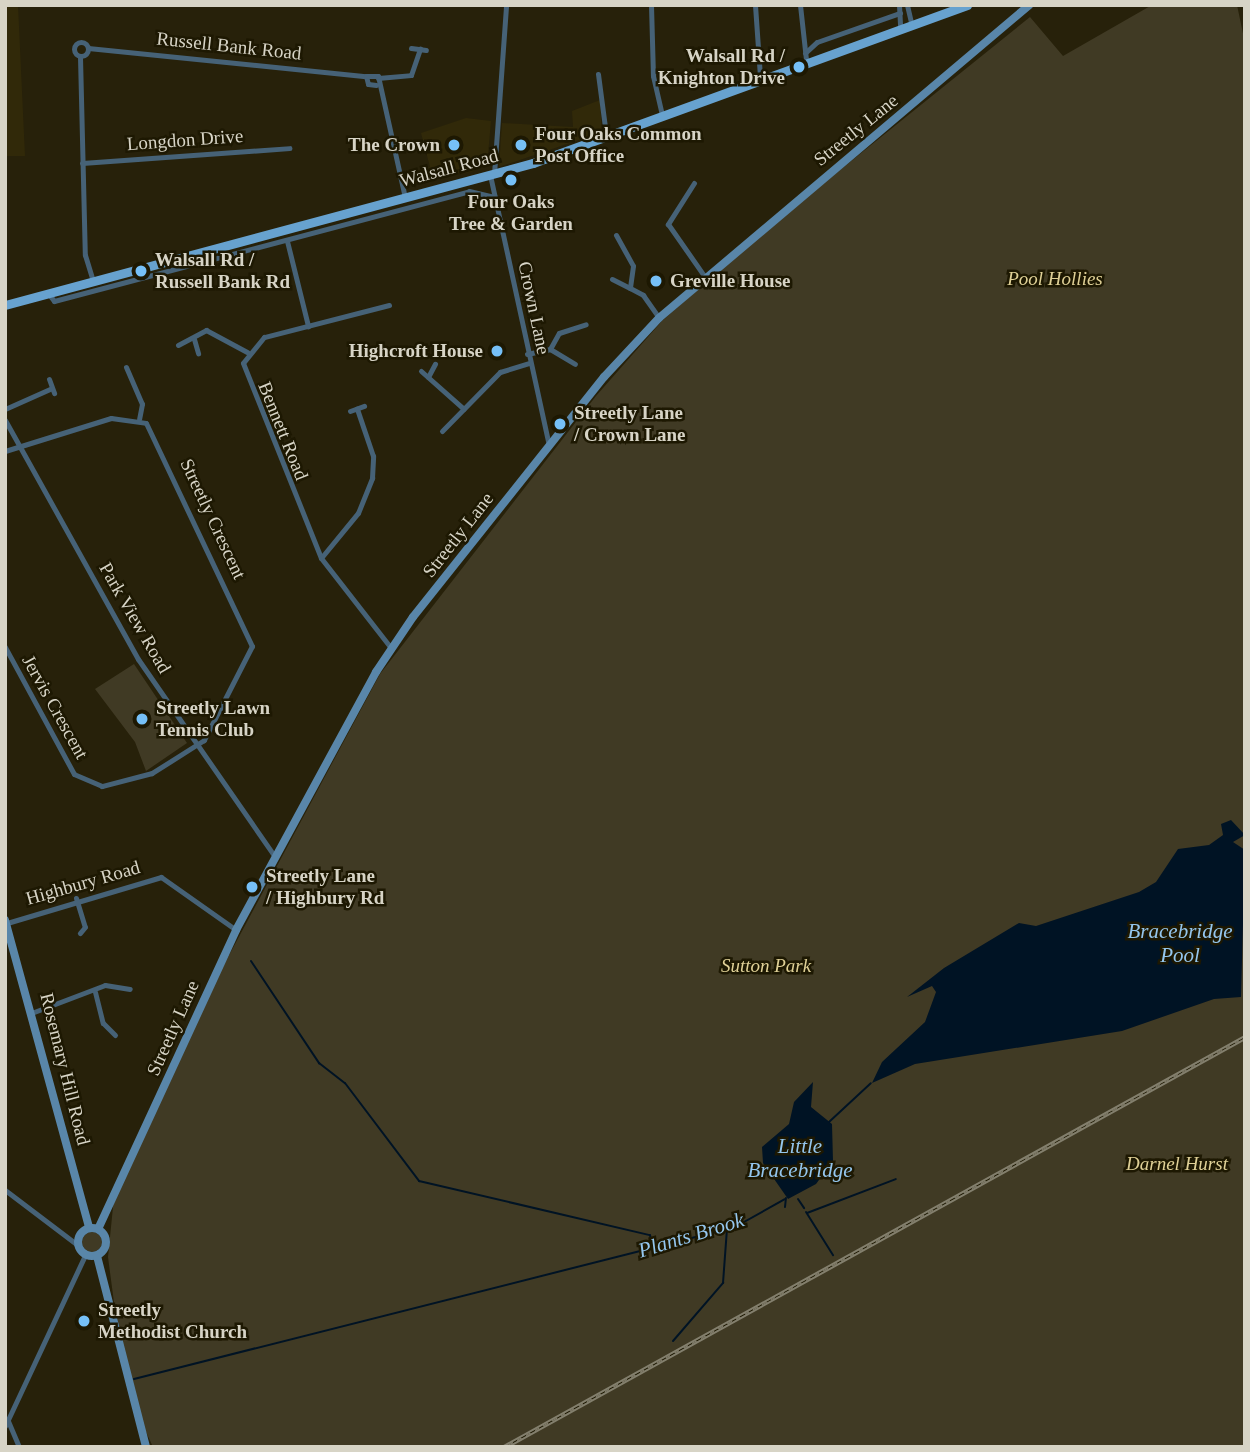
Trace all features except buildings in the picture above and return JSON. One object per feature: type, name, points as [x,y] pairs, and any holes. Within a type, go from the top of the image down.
[{"type":"main road","name":"Walsall Road","points":[[5,305],[492,174],[662,115],[760,77],[805,56],[967,5]]},
{"type":"main road","name":"Streetly Lane","points":[[99,1227],[236,930],[391,648],[549,445],[659,318],[705,276],[1029,5]]},
{"type":"main road","name":"Rosemary Hill Road","points":[[6,921],[34,1012],[89,1227]]},
{"type":"main road","points":[[97,1256],[85,1255],[80,1247],[89,1227],[99,1227],[104,1238],[97,1256],[146,1447]]},
{"type":"street","name":"Crown Lane","points":[[506,5],[492,174],[527,354],[549,445]]},
{"type":"street","points":[[651,5],[653,75],[662,115]]},
{"type":"street","points":[[755,5],[760,77]]},
{"type":"street","points":[[800,5],[805,56]]},
{"type":"street","points":[[899,5],[900,26]]},
{"type":"street","points":[[907,5],[911,23]]},
{"type":"street","points":[[805,56],[817,42],[900,13]]},
{"type":"street","points":[[88,48],[75,46],[80,57],[85,255],[93,281]]},
{"type":"street","points":[[80,57],[88,48]]},
{"type":"street","name":"Russell Bank Road","points":[[88,48],[400,79],[419,71],[423,49],[411,48]]},
{"type":"street","points":[[598,74],[606,135]]},
{"type":"street","points":[[366,76],[368,84],[376,85]]},
{"type":"street","points":[[378,78],[376,85],[405,198]]},
{"type":"street","name":"Longdon Drive","points":[[82,163],[289,148]]},
{"type":"street","points":[[694,183],[668,224],[705,276]]},
{"type":"street","name":"Walsall Road","points":[[48,293],[54,301],[469,191],[495,197]]},
{"type":"street","points":[[616,235],[633,266],[630,288]]},
{"type":"street","points":[[287,241],[308,326]]},
{"type":"street","points":[[612,279],[643,295],[659,318]]},
{"type":"street","points":[[178,345],[194,339],[209,328],[247,352],[264,337],[389,305]]},
{"type":"street","points":[[550,349],[559,333],[586,324]]},
{"type":"street","points":[[194,339],[198,352]]},
{"type":"street","points":[[527,354],[550,349],[575,364]]},
{"type":"street","name":"Bennett Road","points":[[247,352],[243,376],[321,558],[391,648]]},
{"type":"street","points":[[442,431],[500,372],[529,363]]},
{"type":"street","points":[[428,377],[435,364]]},
{"type":"street","points":[[5,451],[19,444],[98,421],[139,419],[142,404],[126,367]]},
{"type":"street","points":[[421,371],[464,409]]},
{"type":"street","points":[[5,409],[53,391],[50,379]]},
{"type":"street","points":[[321,558],[358,513],[372,478],[373,456],[353,410],[364,406]]},
{"type":"street","name":"Streetly Crescent","points":[[139,419],[156,433],[251,639],[247,665],[211,732],[195,746]]},
{"type":"street","name":"Park View Road","points":[[5,420],[138,659],[195,746],[275,857]]},
{"type":"street","points":[[447,425],[452,430]]},
{"type":"street","name":"Jervis Crescent","points":[[5,647],[66,762],[88,783],[132,781],[195,746]]},
{"type":"street","name":"Highbury Road","points":[[6,921],[76,898],[161,877],[236,930]]},
{"type":"street","points":[[76,898],[85,927],[80,933]]},
{"type":"street","points":[[34,1012],[123,983],[130,989]]},
{"type":"street","points":[[94,992],[106,1029],[115,1035]]},
{"type":"street","points":[[106,1029],[113,1022]]},
{"type":"street","points":[[5,1190],[80,1247]]},
{"type":"street","points":[[19,1447],[6,1423],[85,1255]]},
{"type":"shaded area","points":[[5,5],[18,5],[25,156],[5,156]]},
{"type":"shaded area","points":[[600,100],[602,132],[499,167],[502,123],[573,127],[572,111]]},
{"type":"shaded area","points":[[466,118],[491,121],[488,155],[474,171],[412,185],[406,174],[430,167],[421,133]]},
{"type":"green space","name":"Sutton Park","points":[[1152,5],[1237,5],[1245,43],[1245,1447],[153,1447],[140,1419],[115,1310],[108,1257],[114,1197],[198,1013],[380,674],[596,396],[662,321],[768,228],[1030,17],[1063,56]]},
{"type":"green space","name":"Streetly Lawn Tennis Club","points":[[134,664],[187,743],[146,771],[135,742],[95,689]]},
{"type":"green space","points":[[92,1232],[99,1235],[102,1242],[99,1249],[92,1252],[85,1249],[82,1242],[85,1235]]},
{"type":"water","name":"Bracebridge Pool","points":[[1231,820],[1245,835],[1233,842],[1245,850],[1241,997],[1214,999],[1122,1031],[915,1064],[872,1083],[882,1062],[925,1022],[936,992],[932,986],[907,997],[944,968],[1019,923],[1036,926],[1139,892],[1156,882],[1178,849],[1209,845],[1223,835],[1221,824]]},
{"type":"water","name":"Little Bracebridge","points":[[813,1082],[811,1107],[832,1124],[833,1161],[816,1184],[788,1199],[763,1163],[762,1147],[789,1124],[794,1102]]},
{"type":"waterway","points":[[251,961],[319,1063],[345,1083],[419,1181],[650,1235],[653,1249]]},
{"type":"waterway","name":"Plants Brook","points":[[829,1122],[871,1083]]},
{"type":"waterway","points":[[807,1213],[896,1179]]},
{"type":"waterway","name":"Plants Brook","points":[[785,1207],[786,1198]]},
{"type":"waterway","name":"Plants Brook","points":[[134,1379],[735,1227],[785,1199]]},
{"type":"waterway","points":[[798,1199],[804,1208]]},
{"type":"waterway","points":[[806,1212],[833,1255]]},
{"type":"waterway","points":[[673,1341],[723,1283],[727,1229]]},
{"type":"railway","points":[[504,1447],[1245,1037]]},
{"type":"place","name":"Walsall Rd / Knighton Drive","points":[[799,67]]},
{"type":"place","name":"The Crown","points":[[454,145]]},
{"type":"place","name":"Four Oaks Common Post Office","points":[[521,145]]},
{"type":"place","name":"Four Oaks Tree & Garden","points":[[511,180]]},
{"type":"place","name":"Walsall Rd / Russell Bank Rd","points":[[141,271]]},
{"type":"place","name":"Greville House","points":[[656,281]]},
{"type":"place","name":"Highcroft House","points":[[497,351]]},
{"type":"place","name":"Streetly Lane / Crown Lane","points":[[560,424]]},
{"type":"place","name":"Streetly Lawn Tennis Club","points":[[142,719]]},
{"type":"place","name":"Streetly Lane / Highbury Rd","points":[[252,887]]},
{"type":"place","name":"Streetly Methodist Church","points":[[84,1321]]},
{"type":"park label","name":"Pool Hollies","points":[[1055,279]]},
{"type":"park label","name":"Darnel Hurst","points":[[1177,1164]]}]
